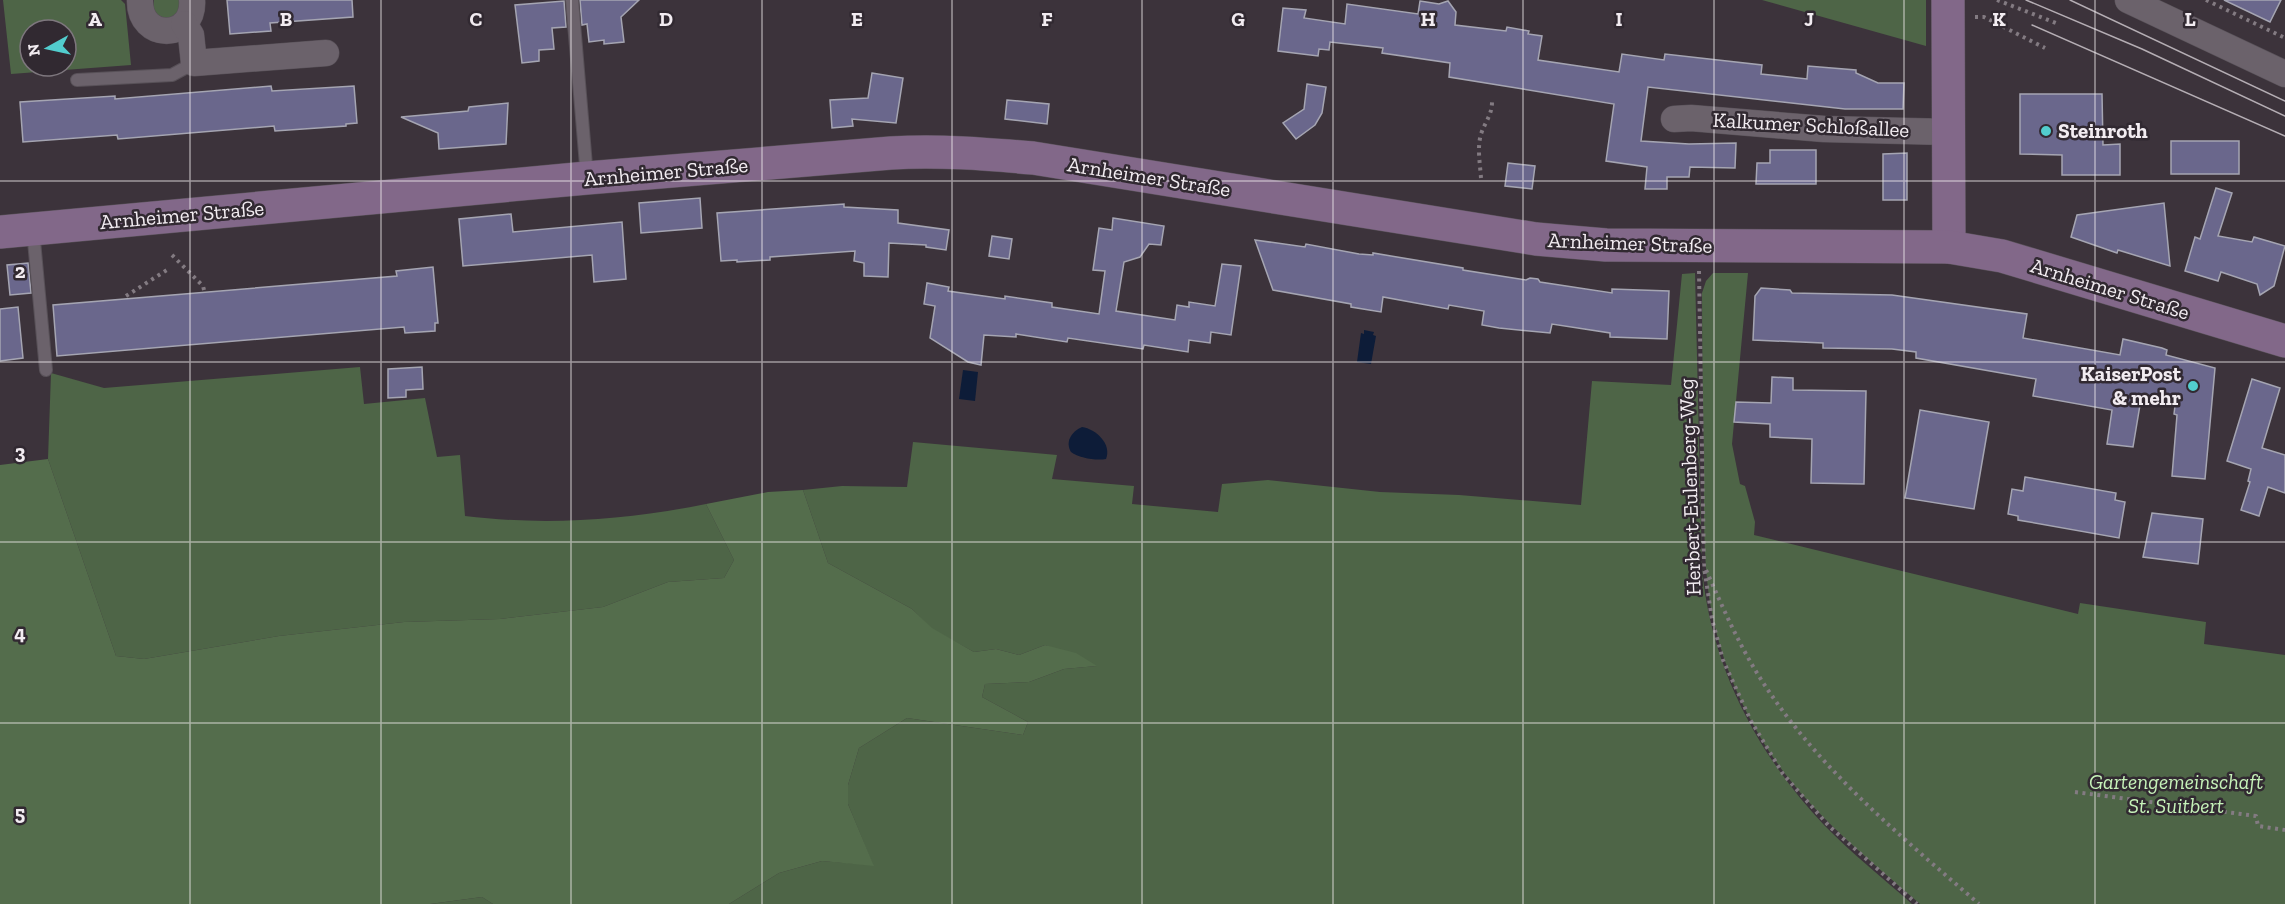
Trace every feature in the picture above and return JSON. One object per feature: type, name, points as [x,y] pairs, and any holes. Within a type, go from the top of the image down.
[{"type":"main road","points":[[1948,8],[1949,247]]},
{"type":"main road","name":"Arnheimer Straße","points":[[0,232],[587,178],[891,153],[936,151],[979,153],[1033,158],[1536,239],[1606,245],[1949,247],[2002,256],[2285,341]]},
{"type":"street","points":[[140,0],[142,16],[155,29],[173,30],[184,24],[192,11],[192,0]]},
{"type":"street","points":[[2128,0],[2285,74]]},
{"type":"street","points":[[184,24],[191,35],[194,63],[327,53]]},
{"type":"street","name":"Kalkumer Schloßallee","points":[[1674,119],[1691,118],[1824,129],[1948,132]]},
{"type":"lane","points":[[572,0],[587,178]]},
{"type":"lane","points":[[77,80],[172,75],[194,63]]},
{"type":"lane","points":[[33,229],[46,370]]},
{"type":"path","points":[[1997,0],[2056,23]]},
{"type":"path","points":[[2206,0],[2285,38]]},
{"type":"path","points":[[1948,8],[1984,17],[2045,48]]},
{"type":"path","points":[[1481,178],[1479,147],[1482,132],[1492,111],[1492,102]]},
{"type":"path","name":"Herbert-Eulenberg-Weg","points":[[1698,246],[1704,567],[1712,619],[1723,660],[1738,695],[1767,750],[1783,774],[1829,826],[1917,904]]},
{"type":"path","points":[[172,255],[203,286],[204,290]]},
{"type":"path","points":[[126,296],[170,268]]},
{"type":"path","points":[[1704,567],[1749,660],[1767,689],[1819,756],[1888,825],[1979,904]]},
{"type":"path","points":[[2075,792],[2256,816],[2258,826],[2285,830]]},
{"type":"green space","points":[[3,0],[121,0],[125,4],[131,65],[78,69],[78,18],[18,18],[18,73],[11,74]]},
{"type":"green space","points":[[154,0],[179,0],[179,11],[170,19],[159,17],[153,8]]},
{"type":"green space","points":[[1762,0],[1926,0],[1926,46]]},
{"type":"green space","points":[[1695,273],[1702,567],[1715,639],[1726,673],[1758,738],[1800,798],[1834,835],[1912,904],[729,904],[779,873],[822,861],[873,865],[848,804],[848,785],[859,748],[907,718],[1023,735],[1028,722],[982,697],[985,684],[1029,682],[1064,669],[1096,666],[1045,645],[1019,655],[996,649],[974,652],[932,629],[912,609],[828,563],[803,490],[842,486],[907,487],[913,442],[1057,455],[1052,479],[1134,486],[1132,504],[1218,512],[1222,484],[1268,480],[1380,492],[1459,495],[1581,505],[1592,381],[1671,385],[1682,274]]},
{"type":"green space","name":"Gartengemeinschaft St. Suitbert","points":[[1713,273],[1748,273],[1732,444],[1740,484],[1745,486],[1755,522],[1754,535],[2078,614],[2080,603],[2206,622],[2204,644],[2285,655],[2285,904],[1920,904],[1816,810],[1786,775],[1758,733],[1735,687],[1712,614],[1706,573],[1705,541],[1702,293],[1706,281]]},
{"type":"green space","points":[[360,367],[364,404],[425,398],[437,457],[460,455],[465,516],[526,521],[586,520],[676,510],[706,504],[734,560],[724,578],[668,582],[603,607],[500,619],[404,622],[279,636],[144,659],[116,656],[48,459],[51,373],[104,388]]},
{"type":"green space","points":[[48,459],[116,656],[144,659],[279,636],[404,622],[500,619],[603,607],[668,582],[724,578],[734,560],[706,504],[768,492],[803,490],[828,563],[912,609],[932,628],[974,652],[996,649],[1019,655],[1045,645],[1076,653],[1097,666],[1064,669],[1029,682],[985,684],[982,697],[1028,722],[1023,735],[907,718],[859,748],[848,785],[848,804],[874,866],[822,861],[779,873],[729,904],[493,904],[482,897],[430,904],[0,904],[0,465]]},
{"type":"green space","points":[[482,897],[493,904],[430,904]]},
{"type":"water","points":[[1364,330],[1374,332],[1373,335],[1376,336],[1371,364],[1357,362],[1361,333],[1364,334]]},
{"type":"water","points":[[963,370],[978,372],[975,401],[959,399]]},
{"type":"water","points":[[1082,427],[1102,438],[1107,448],[1106,459],[1097,460],[1071,452],[1070,438]]},
{"type":"building","points":[[227,0],[352,0],[353,17],[270,23],[271,31],[230,34]]},
{"type":"building","points":[[580,0],[639,0],[621,17],[624,42],[604,44],[604,40],[589,42],[587,24],[582,25]]},
{"type":"building","points":[[2224,0],[2281,0],[2270,22]]},
{"type":"building","points":[[564,1],[566,27],[552,28],[554,49],[539,50],[539,61],[522,63],[515,5]]},
{"type":"building","points":[[1420,1],[1439,4],[1448,1],[1456,12],[1455,25],[1506,31],[1507,27],[1542,36],[1538,60],[1619,72],[1622,54],[1664,60],[1665,54],[1762,65],[1761,74],[1807,79],[1808,66],[1856,70],[1856,73],[1878,83],[1904,83],[1903,109],[1845,109],[1648,87],[1641,141],[1689,144],[1736,143],[1735,168],[1690,167],[1689,177],[1667,177],[1667,189],[1645,189],[1647,167],[1606,161],[1614,104],[1449,77],[1450,63],[1382,53],[1383,48],[1330,42],[1329,50],[1319,49],[1318,56],[1278,51],[1283,8],[1306,10],[1304,18],[1345,24],[1347,4],[1418,14]]},
{"type":"building","points":[[872,73],[903,78],[896,123],[852,119],[853,126],[832,128],[830,100],[868,98]]},
{"type":"building","points":[[1307,84],[1326,87],[1322,113],[1315,125],[1296,139],[1283,123],[1304,109]]},
{"type":"building","points":[[271,86],[272,91],[354,86],[357,123],[346,124],[346,126],[275,131],[274,126],[118,139],[117,135],[23,142],[20,102],[115,96],[115,99]]},
{"type":"building","points":[[2020,94],[2102,94],[2103,145],[2120,144],[2120,175],[2062,175],[2062,155],[2020,154]]},
{"type":"building","points":[[1007,100],[1049,104],[1047,124],[1005,119]]},
{"type":"building","points":[[508,103],[506,144],[439,149],[438,133],[401,117],[468,111],[469,107]]},
{"type":"building","points":[[2171,141],[2239,141],[2239,174],[2171,174]]},
{"type":"building","points":[[1770,150],[1816,150],[1816,184],[1756,184],[1757,163],[1770,163]]},
{"type":"building","points":[[1907,153],[1907,200],[1883,200],[1883,154]]},
{"type":"building","points":[[1508,163],[1535,166],[1532,189],[1505,186]]},
{"type":"building","points":[[2216,188],[2232,193],[2218,236],[2252,242],[2254,237],[2285,246],[2274,286],[2260,295],[2257,284],[2221,272],[2218,281],[2185,271],[2195,237],[2200,239]]},
{"type":"building","points":[[700,198],[702,228],[641,233],[639,203]]},
{"type":"building","points":[[2164,203],[2170,266],[2118,250],[2117,253],[2071,237],[2077,215]]},
{"type":"building","points":[[844,204],[844,207],[898,210],[898,223],[949,230],[946,250],[926,247],[926,245],[889,243],[888,277],[864,276],[864,263],[854,261],[855,251],[770,257],[770,260],[721,261],[717,213]]},
{"type":"building","points":[[511,214],[513,232],[622,222],[626,279],[594,282],[592,255],[463,266],[459,219]]},
{"type":"building","points":[[1113,218],[1164,226],[1161,245],[1149,244],[1140,257],[1124,262],[1116,311],[1175,320],[1177,305],[1189,307],[1189,302],[1215,306],[1222,264],[1241,266],[1231,335],[1211,332],[1210,343],[1189,340],[1188,352],[1144,345],[1143,349],[1068,338],[1067,342],[1016,334],[1016,337],[984,335],[981,365],[968,362],[930,338],[935,306],[924,304],[927,283],[949,287],[948,291],[1052,303],[1052,307],[1099,314],[1105,271],[1093,270],[1099,228],[1112,230]]},
{"type":"building","points":[[992,236],[1012,239],[1009,259],[989,256]]},
{"type":"building","points":[[1255,240],[1305,247],[1306,244],[1359,254],[1373,255],[1373,253],[1463,268],[1463,270],[1526,280],[1538,279],[1540,282],[1612,293],[1612,289],[1669,291],[1667,339],[1610,337],[1610,333],[1552,324],[1550,333],[1499,328],[1482,325],[1484,311],[1449,305],[1448,309],[1383,297],[1381,312],[1351,307],[1351,304],[1273,290]]},
{"type":"building","points":[[28,263],[31,293],[10,295],[7,265]]},
{"type":"building","points":[[433,267],[438,323],[435,323],[435,331],[405,333],[404,327],[57,356],[53,305],[397,276],[396,271]]},
{"type":"building","points":[[1761,288],[1790,290],[1792,293],[1892,295],[2027,314],[2023,338],[2120,355],[2123,339],[2162,348],[2167,350],[2166,355],[2215,368],[2205,479],[2172,476],[2177,415],[2174,414],[2175,406],[2141,399],[2133,447],[2107,444],[2112,410],[2033,396],[2036,379],[1916,358],[1916,352],[1892,349],[1823,348],[1823,343],[1753,340],[1755,296]]},
{"type":"building","points":[[18,307],[23,358],[0,361],[0,309]]},
{"type":"building","points":[[422,367],[423,389],[406,390],[406,397],[388,398],[388,369]]},
{"type":"building","points":[[1772,377],[1793,378],[1793,390],[1866,391],[1864,484],[1811,483],[1812,439],[1770,437],[1770,424],[1734,422],[1736,402],[1771,403]]},
{"type":"building","points":[[2252,379],[2280,388],[2262,448],[2285,455],[2285,493],[2268,487],[2259,516],[2241,510],[2250,482],[2248,481],[2251,469],[2227,461]]},
{"type":"building","points":[[1920,410],[1989,422],[1974,509],[1905,498]]},
{"type":"building","points":[[2025,477],[2116,493],[2115,500],[2125,502],[2119,538],[2018,520],[2018,516],[2008,514],[2012,489],[2023,491]]},
{"type":"building","points":[[2152,513],[2203,519],[2198,564],[2143,557]]},
{"type":"tram line","points":[[2026,0],[2142,49],[2285,116]]},
{"type":"tram line","points":[[2070,0],[2285,101]]},
{"type":"tram line","points":[[2032,25],[2285,136]]},
{"type":"place","name":"Steinroth","points":[[2046,131]]},
{"type":"place","name":"KaiserPost & mehr","points":[[2193,386]]}]
